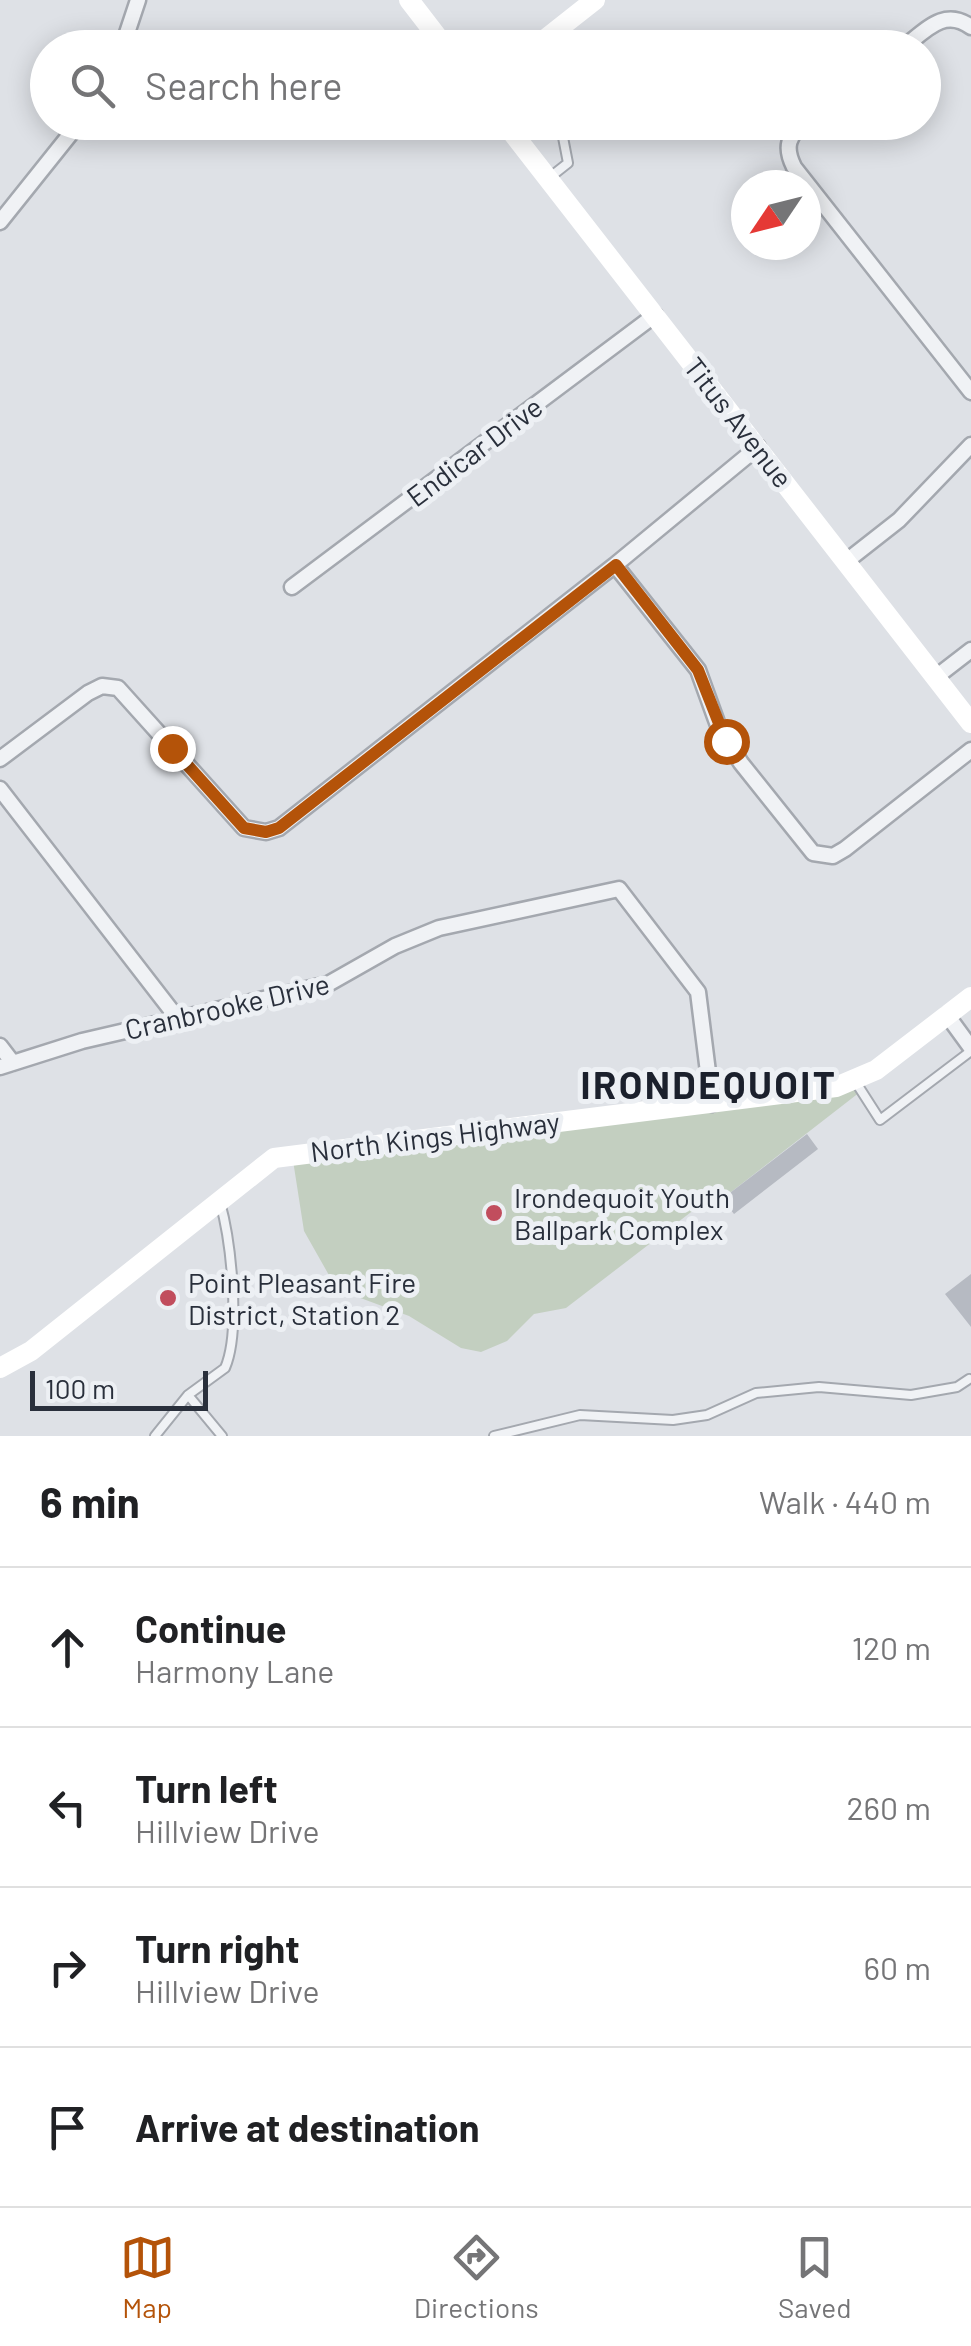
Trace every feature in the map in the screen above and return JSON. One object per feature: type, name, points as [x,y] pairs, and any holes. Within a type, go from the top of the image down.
[{"type":"street","points":[[128,30],[138,0]]},
{"type":"street","points":[[409,0],[432,30]]},
{"type":"street","points":[[557,30],[595,0]]},
{"type":"street","points":[[928,30],[944,18],[957,18],[971,27]]},
{"type":"street","points":[[0,222],[66,140]]},
{"type":"street","name":"Titus Avenue","points":[[518,140],[848,560],[971,724]]},
{"type":"street","points":[[789,140],[787,148],[794,167],[971,392]]},
{"type":"street","name":"Endicar Drive","points":[[292,587],[655,315]]},
{"type":"street","points":[[848,560],[912,508],[971,445]]},
{"type":"street","points":[[0,759],[88,693],[102,686],[118,688],[244,828],[266,832],[290,821],[758,448]]},
{"type":"street","points":[[616,565],[698,670],[719,728],[741,764],[813,853],[833,856],[845,850],[971,750]]},
{"type":"street","points":[[936,677],[971,650]]},
{"type":"street","points":[[0,789],[178,1018]]},
{"type":"street","name":"Cranbrooke Drive","points":[[6,1065],[178,1018],[328,984],[395,946],[439,928],[619,888],[698,992],[712,1104]]},
{"type":"street","name":"North Kings Highway","points":[[0,1368],[31,1351],[274,1158],[825,1090],[855,1082],[971,997]]},
{"type":"street","points":[[947,1015],[970,1045]]},
{"type":"street","points":[[0,1046],[6,1065]]},
{"type":"lane","points":[[548,179],[568,163],[564,140]]},
{"type":"lane","points":[[855,1082],[880,1120],[970,1045]]},
{"type":"lane","points":[[155,1436],[188,1395],[225,1368],[232,1344],[227,1248],[219,1198]]},
{"type":"lane","points":[[494,1436],[580,1414],[673,1420],[707,1415],[756,1393],[819,1386],[911,1395],[957,1387],[969,1379]]},
{"type":"lane","points":[[188,1395],[222,1436]]},
{"type":"green space","name":"Irondequoit Youth Ballpark Complex","points":[[855,1081],[860,1092],[722,1199],[712,1196],[566,1308],[534,1314],[507,1341],[481,1352],[461,1348],[409,1316],[347,1293],[330,1277],[304,1231],[292,1154]]},
{"type":"building","points":[[807,1134],[818,1149],[734,1214],[722,1199]]},
{"type":"building","points":[[971,1274],[971,1327],[945,1294]]},
{"type":"place","name":"Irondequoit Youth Ballpark Complex","points":[[494,1213]]},
{"type":"place","name":"Point Pleasant Fire District, Station 2","points":[[168,1298]]},
{"type":"district","name":"IRONDEQUOIT","points":[[709,1084]]},
{"type":"route","points":[[172,748],[244,828],[266,832],[279,828],[616,565],[698,670],[726,741]]}]
